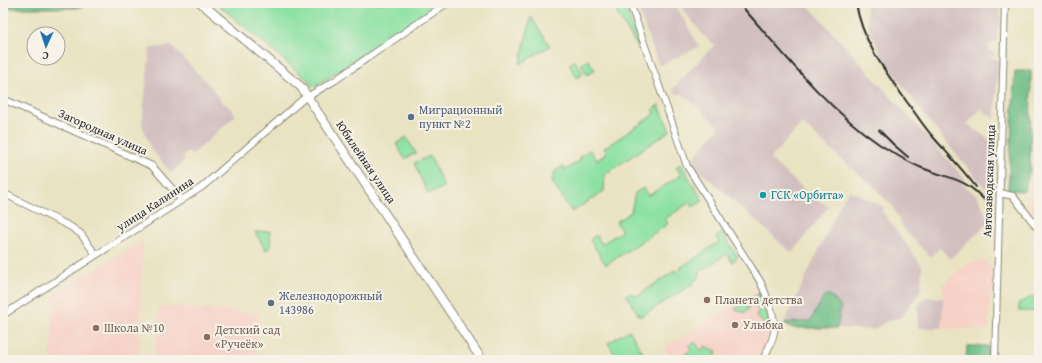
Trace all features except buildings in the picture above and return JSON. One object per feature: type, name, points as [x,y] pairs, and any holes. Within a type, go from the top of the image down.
[{"type":"main road","name":"Юбилейная улица","points":[[201,3],[297,82],[482,360]]},
{"type":"street","name":"улица Калинина","points":[[3,315],[202,187],[297,104],[334,81],[447,3]]},
{"type":"street","points":[[630,3],[687,166],[758,278],[766,294],[775,328],[773,338],[763,360]]},
{"type":"street","name":"Автозаводская улица","points":[[995,360],[1005,3]]},
{"type":"street","name":"Загородная улица","points":[[3,99],[152,166],[182,200]]},
{"type":"street","points":[[3,193],[71,227],[81,234],[96,255]]},
{"type":"street","points":[[1000,193],[1013,196],[1039,230]]},
{"type":"shaded area","points":[[636,3],[675,3],[699,47],[659,66]]},
{"type":"shaded area","points":[[683,3],[806,3],[965,179],[962,184],[978,196],[989,222],[950,259],[940,248],[930,257],[903,228],[893,207],[873,186],[802,123],[770,159],[815,199],[829,206],[792,253],[690,162],[719,127],[682,93],[679,95],[672,90],[715,45],[703,35],[680,6]]},
{"type":"shaded area","points":[[865,3],[1001,3],[1000,27],[998,27],[997,41],[988,45],[988,50],[994,52],[994,56],[992,57],[998,60],[995,120],[981,109],[966,125],[969,125],[989,140],[994,141],[993,179],[986,189],[935,129],[880,52],[869,29]]},
{"type":"shaded area","points":[[172,46],[209,85],[223,104],[226,104],[236,115],[192,155],[188,152],[183,156],[186,159],[171,173],[151,149],[142,125],[150,48]]},
{"type":"shaded area","points":[[1032,165],[1039,165],[1039,222],[1030,211]]},
{"type":"shaded area","points":[[850,190],[884,207],[882,211],[922,266],[921,289],[902,317],[887,321],[874,330],[837,328],[840,307],[810,321],[784,323],[843,199]]},
{"type":"shaded area","name":"Школа №10","points":[[143,240],[139,360],[51,360],[54,295]]},
{"type":"shaded area","points":[[984,260],[995,272],[994,292],[990,292],[989,330],[942,328],[943,285],[949,278],[969,263]]},
{"type":"shaded area","name":"Улыбка","points":[[759,289],[772,330],[759,360],[672,360],[664,348]]},
{"type":"shaded area","points":[[925,297],[943,298],[942,328],[918,328],[918,306]]},
{"type":"shaded area","name":"Детский сад «Ручеёк»","points":[[159,306],[259,313],[256,360],[155,360]]},
{"type":"green space","points":[[3,3],[100,3],[76,8],[3,8]]},
{"type":"green space","points":[[216,3],[434,3],[429,6],[431,9],[312,87],[310,82]]},
{"type":"green space","points":[[611,3],[624,3],[643,56]]},
{"type":"green space","points":[[531,17],[550,46],[520,64]]},
{"type":"green space","points":[[588,60],[595,70],[587,75],[581,65]]},
{"type":"green space","points":[[575,61],[583,74],[577,78],[569,64]]},
{"type":"green space","points":[[1015,71],[1031,71],[1030,170],[1024,191],[1008,190]]},
{"type":"green space","points":[[659,105],[670,131],[605,174],[604,191],[572,212],[552,182],[555,171],[563,166],[565,170],[581,160],[579,157],[590,150],[597,160],[607,153],[604,148],[655,114],[653,109]]},
{"type":"green space","points":[[406,137],[416,153],[405,159],[396,144]]},
{"type":"green space","points":[[430,156],[444,187],[428,194],[414,163]]},
{"type":"green space","points":[[681,164],[703,201],[693,207],[690,202],[665,219],[668,224],[606,265],[590,240],[596,235],[602,244],[622,231],[616,222],[631,212],[635,193],[643,188],[648,196],[681,175],[676,167]]},
{"type":"green space","points":[[270,231],[271,247],[266,250],[255,232]]},
{"type":"green space","points":[[722,233],[738,257],[732,262],[727,254],[699,272],[701,274],[691,285],[640,317],[626,295],[630,293],[637,296],[676,270],[678,273],[681,270],[680,268],[719,242],[716,237]]},
{"type":"green space","points":[[760,293],[770,324],[765,326],[761,320],[756,317],[759,309],[750,305],[746,313],[735,309]]},
{"type":"green space","points":[[825,295],[830,295],[841,307],[837,328],[793,328],[784,323],[810,321]]},
{"type":"green space","points":[[1034,296],[1039,311],[1019,311],[1019,303]]},
{"type":"green space","points":[[629,330],[643,353],[632,360],[618,360],[608,343]]},
{"type":"green space","points":[[695,342],[702,352],[704,346],[717,351],[714,360],[677,360],[691,350],[689,346]]},
{"type":"green space","points":[[967,346],[988,346],[988,360],[966,360]]},
{"type":"railway","points":[[739,3],[788,60],[822,96],[859,129],[879,144],[911,163],[965,184],[973,189],[989,205]]},
{"type":"railway","points":[[856,3],[863,30],[883,67],[927,129],[976,187]]},
{"type":"railway","points":[[879,130],[908,157]]},
{"type":"place","name":"Миграционный пункт №2","points":[[411,117]]},
{"type":"place","name":"ГСК «Орбита»","points":[[763,195]]},
{"type":"place","name":"Планета детства","points":[[707,300]]},
{"type":"place","name":"Железнодорожный 143986","points":[[271,303]]},
{"type":"place","name":"Улыбка","points":[[735,325]]},
{"type":"place","name":"Школа №10","points":[[96,328]]},
{"type":"place","name":"Детский сад «Ручеёк»","points":[[207,337]]}]
